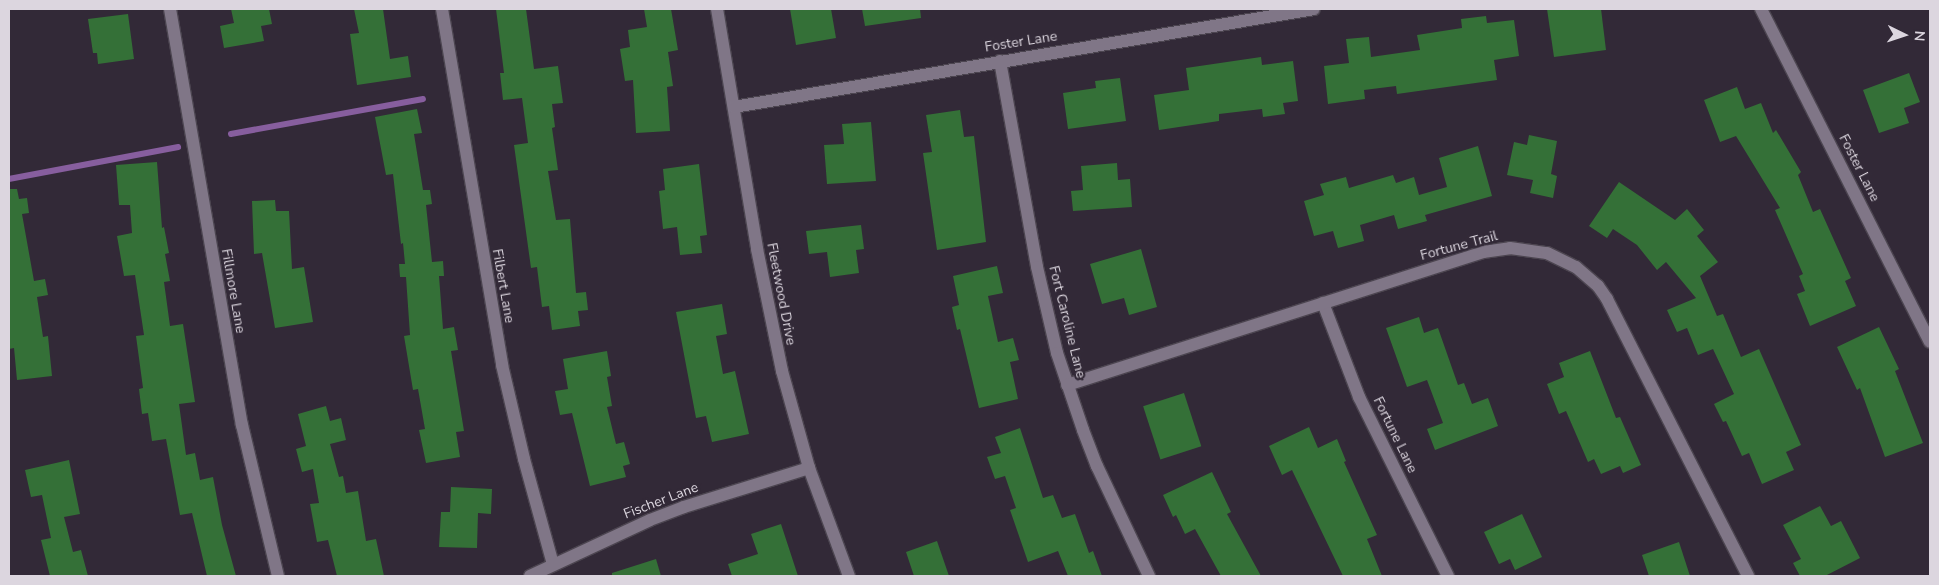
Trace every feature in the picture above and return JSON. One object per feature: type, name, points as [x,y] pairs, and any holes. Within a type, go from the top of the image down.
[{"type":"street","name":"Fillmore Lane","points":[[170,9],[242,425],[278,576]]},
{"type":"street","name":"Filbert Lane","points":[[442,9],[500,357],[516,429],[553,564]]},
{"type":"street","name":"Fleetwood Drive","points":[[717,9],[771,321],[784,379],[809,468],[849,576]]},
{"type":"street","name":"Foster Lane","points":[[734,107],[1263,13],[1314,9]]},
{"type":"street","name":"Foster Lane","points":[[1761,9],[1930,342]]},
{"type":"street","name":"Fort Caroline Lane","points":[[1000,61],[1037,268],[1047,315],[1067,385],[1097,466],[1149,576]]},
{"type":"street","name":"Fortune Trail","points":[[1067,385],[1470,256],[1497,250],[1537,250],[1571,263],[1598,286],[1614,309],[1748,576]]},
{"type":"street","name":"Fortune Lane","points":[[1323,303],[1359,397],[1448,576]]},
{"type":"street","name":"Fischer Lane","points":[[530,576],[553,564],[684,507],[809,468]]},
{"type":"building","points":[[231,9],[269,9],[272,24],[261,26],[264,41],[224,48],[220,26],[234,23]]},
{"type":"building","points":[[354,9],[383,9],[390,59],[408,56],[411,77],[357,85],[350,34],[359,33]]},
{"type":"building","points":[[496,9],[526,9],[534,69],[558,66],[563,103],[552,104],[555,127],[552,128],[558,170],[548,171],[556,220],[570,219],[576,293],[586,292],[588,310],[578,311],[580,326],[552,330],[549,306],[542,307],[537,267],[531,268],[514,145],[528,143],[522,98],[503,100],[500,73],[504,73]]},
{"type":"building","points":[[644,9],[671,9],[678,50],[668,52],[673,86],[667,87],[670,131],[636,133],[633,80],[625,81],[620,49],[630,47],[628,30],[647,27]]},
{"type":"building","points":[[790,9],[831,9],[836,38],[796,45]]},
{"type":"building","points":[[862,9],[920,9],[921,18],[865,26]]},
{"type":"building","points":[[1547,9],[1601,9],[1606,50],[1554,57]]},
{"type":"building","points":[[128,14],[134,59],[98,64],[97,53],[93,53],[88,19]]},
{"type":"building","points":[[1486,16],[1487,23],[1514,20],[1519,56],[1494,60],[1497,80],[1397,94],[1396,86],[1364,90],[1365,99],[1328,104],[1324,66],[1349,63],[1346,39],[1369,37],[1371,57],[1420,50],[1417,35],[1462,28],[1461,19]]},
{"type":"building","points":[[1261,57],[1262,65],[1293,61],[1298,101],[1283,103],[1285,114],[1263,117],[1262,109],[1219,114],[1219,121],[1159,130],[1154,95],[1189,90],[1186,68]]},
{"type":"building","points":[[1909,73],[1920,102],[1904,108],[1909,123],[1879,133],[1863,90]]},
{"type":"building","points":[[1120,78],[1126,121],[1068,129],[1063,93],[1096,88],[1095,81]]},
{"type":"building","points":[[1737,87],[1745,109],[1761,103],[1773,133],[1776,130],[1801,172],[1798,175],[1813,212],[1820,209],[1851,278],[1845,281],[1856,306],[1810,326],[1797,294],[1805,291],[1799,276],[1803,274],[1775,210],[1780,208],[1736,136],[1720,142],[1704,100]]},
{"type":"building","points":[[417,109],[422,133],[414,134],[423,190],[430,190],[432,204],[426,205],[432,262],[443,261],[444,276],[439,276],[443,329],[454,327],[458,350],[451,351],[464,431],[456,432],[460,457],[426,463],[419,430],[425,429],[418,389],[413,390],[404,336],[410,335],[406,277],[400,277],[399,264],[405,264],[393,174],[386,175],[375,117]]},
{"type":"building","points":[[960,110],[964,137],[974,136],[986,242],[937,250],[923,153],[932,152],[926,115]]},
{"type":"building","points":[[871,122],[876,181],[827,184],[824,145],[844,144],[842,124]]},
{"type":"building","points":[[1529,135],[1557,141],[1551,174],[1557,176],[1553,198],[1530,193],[1533,180],[1507,175],[1514,142],[1527,145]]},
{"type":"building","points":[[1478,146],[1492,196],[1425,215],[1427,221],[1398,229],[1394,215],[1360,225],[1364,241],[1338,248],[1333,231],[1314,236],[1304,201],[1324,195],[1320,184],[1346,177],[1349,188],[1393,175],[1396,183],[1414,177],[1419,195],[1447,187],[1439,158]]},
{"type":"building","points":[[157,162],[162,228],[164,227],[169,253],[165,254],[170,281],[164,282],[170,326],[183,324],[195,402],[179,404],[186,455],[195,453],[200,480],[213,477],[222,525],[236,576],[207,576],[192,513],[180,515],[166,439],[152,441],[148,413],[142,414],[139,389],[143,388],[136,336],[144,335],[135,275],[124,276],[117,236],[132,233],[130,205],[119,205],[116,165]]},
{"type":"building","points":[[1117,163],[1118,180],[1130,179],[1132,207],[1073,211],[1071,191],[1083,190],[1081,166]]},
{"type":"building","points":[[699,164],[707,235],[700,236],[702,253],[680,255],[677,227],[663,229],[659,191],[665,190],[663,169]]},
{"type":"building","points":[[1619,182],[1675,220],[1687,209],[1704,230],[1697,236],[1718,262],[1700,276],[1717,316],[1723,314],[1741,357],[1759,349],[1801,445],[1786,452],[1794,470],[1762,484],[1749,453],[1742,456],[1726,421],[1723,422],[1714,404],[1734,394],[1713,349],[1698,355],[1687,328],[1677,332],[1667,310],[1696,298],[1666,262],[1657,270],[1637,245],[1613,229],[1607,238],[1589,226]]},
{"type":"building","points":[[9,189],[17,189],[19,199],[27,198],[29,213],[22,214],[34,281],[45,279],[48,295],[37,297],[43,337],[48,336],[52,376],[17,380],[14,348],[9,349]]},
{"type":"building","points":[[275,200],[276,211],[289,211],[292,269],[304,267],[313,322],[275,328],[262,253],[254,254],[252,201]]},
{"type":"building","points":[[861,225],[864,249],[856,250],[859,273],[830,277],[827,252],[809,254],[806,231]]},
{"type":"building","points":[[1141,249],[1157,307],[1129,315],[1124,298],[1102,304],[1090,264]]},
{"type":"building","points":[[997,266],[1003,293],[988,296],[998,342],[1013,338],[1019,360],[1010,362],[1018,399],[979,408],[960,329],[957,330],[952,307],[959,305],[953,276]]},
{"type":"building","points":[[722,304],[727,334],[716,336],[723,374],[735,371],[749,434],[712,442],[706,416],[696,418],[676,312]]},
{"type":"building","points":[[1419,317],[1424,333],[1438,328],[1458,385],[1464,383],[1472,404],[1488,398],[1498,426],[1435,450],[1427,429],[1443,423],[1427,380],[1407,387],[1386,328]]},
{"type":"building","points":[[1879,327],[1899,369],[1895,371],[1923,443],[1885,457],[1860,388],[1857,390],[1837,347]]},
{"type":"building","points":[[607,351],[611,376],[607,377],[612,406],[607,407],[616,444],[624,442],[630,464],[623,466],[626,477],[590,486],[572,413],[560,415],[555,391],[568,389],[563,359]]},
{"type":"building","points":[[1590,351],[1616,418],[1620,417],[1641,465],[1623,473],[1620,466],[1601,474],[1594,459],[1588,462],[1566,411],[1559,414],[1547,384],[1564,377],[1559,363]]},
{"type":"building","points":[[1184,393],[1201,446],[1160,460],[1143,406]]},
{"type":"building","points":[[326,406],[330,421],[341,418],[346,440],[330,444],[339,477],[343,476],[346,493],[358,491],[366,541],[376,539],[384,576],[337,576],[328,540],[317,542],[310,504],[319,503],[313,469],[302,472],[296,449],[306,446],[298,414]]},
{"type":"building","points":[[1309,427],[1318,448],[1337,439],[1346,461],[1344,462],[1377,535],[1367,539],[1382,576],[1343,576],[1292,470],[1282,475],[1269,446]]},
{"type":"building","points":[[1020,428],[1043,498],[1053,495],[1062,518],[1075,514],[1089,553],[1093,551],[1102,576],[1068,576],[1058,551],[1028,562],[1010,510],[1016,508],[1005,476],[995,479],[987,457],[1001,453],[995,437]]},
{"type":"building","points":[[69,460],[80,514],[64,517],[73,552],[81,550],[88,576],[50,576],[41,540],[51,538],[42,495],[31,497],[25,470]]},
{"type":"building","points":[[1212,472],[1231,512],[1227,514],[1261,576],[1221,576],[1195,529],[1185,534],[1176,515],[1173,517],[1163,495]]},
{"type":"building","points":[[451,487],[492,489],[491,514],[478,513],[477,548],[439,547],[441,512],[450,512]]},
{"type":"building","points":[[1820,506],[1831,526],[1841,521],[1860,558],[1825,576],[1800,576],[1793,563],[1801,559],[1783,525]]},
{"type":"building","points":[[1522,514],[1542,557],[1515,570],[1510,559],[1499,564],[1484,532]]},
{"type":"building","points":[[781,524],[798,576],[732,576],[728,564],[758,554],[751,534]]},
{"type":"building","points":[[937,541],[949,576],[914,576],[906,552]]},
{"type":"building","points":[[1679,542],[1690,576],[1649,576],[1642,555]]},
{"type":"building","points":[[656,559],[661,576],[612,576],[612,573]]},
{"type":"waterway","points":[[231,134],[423,99]]},
{"type":"waterway","points":[[9,179],[178,147]]}]
